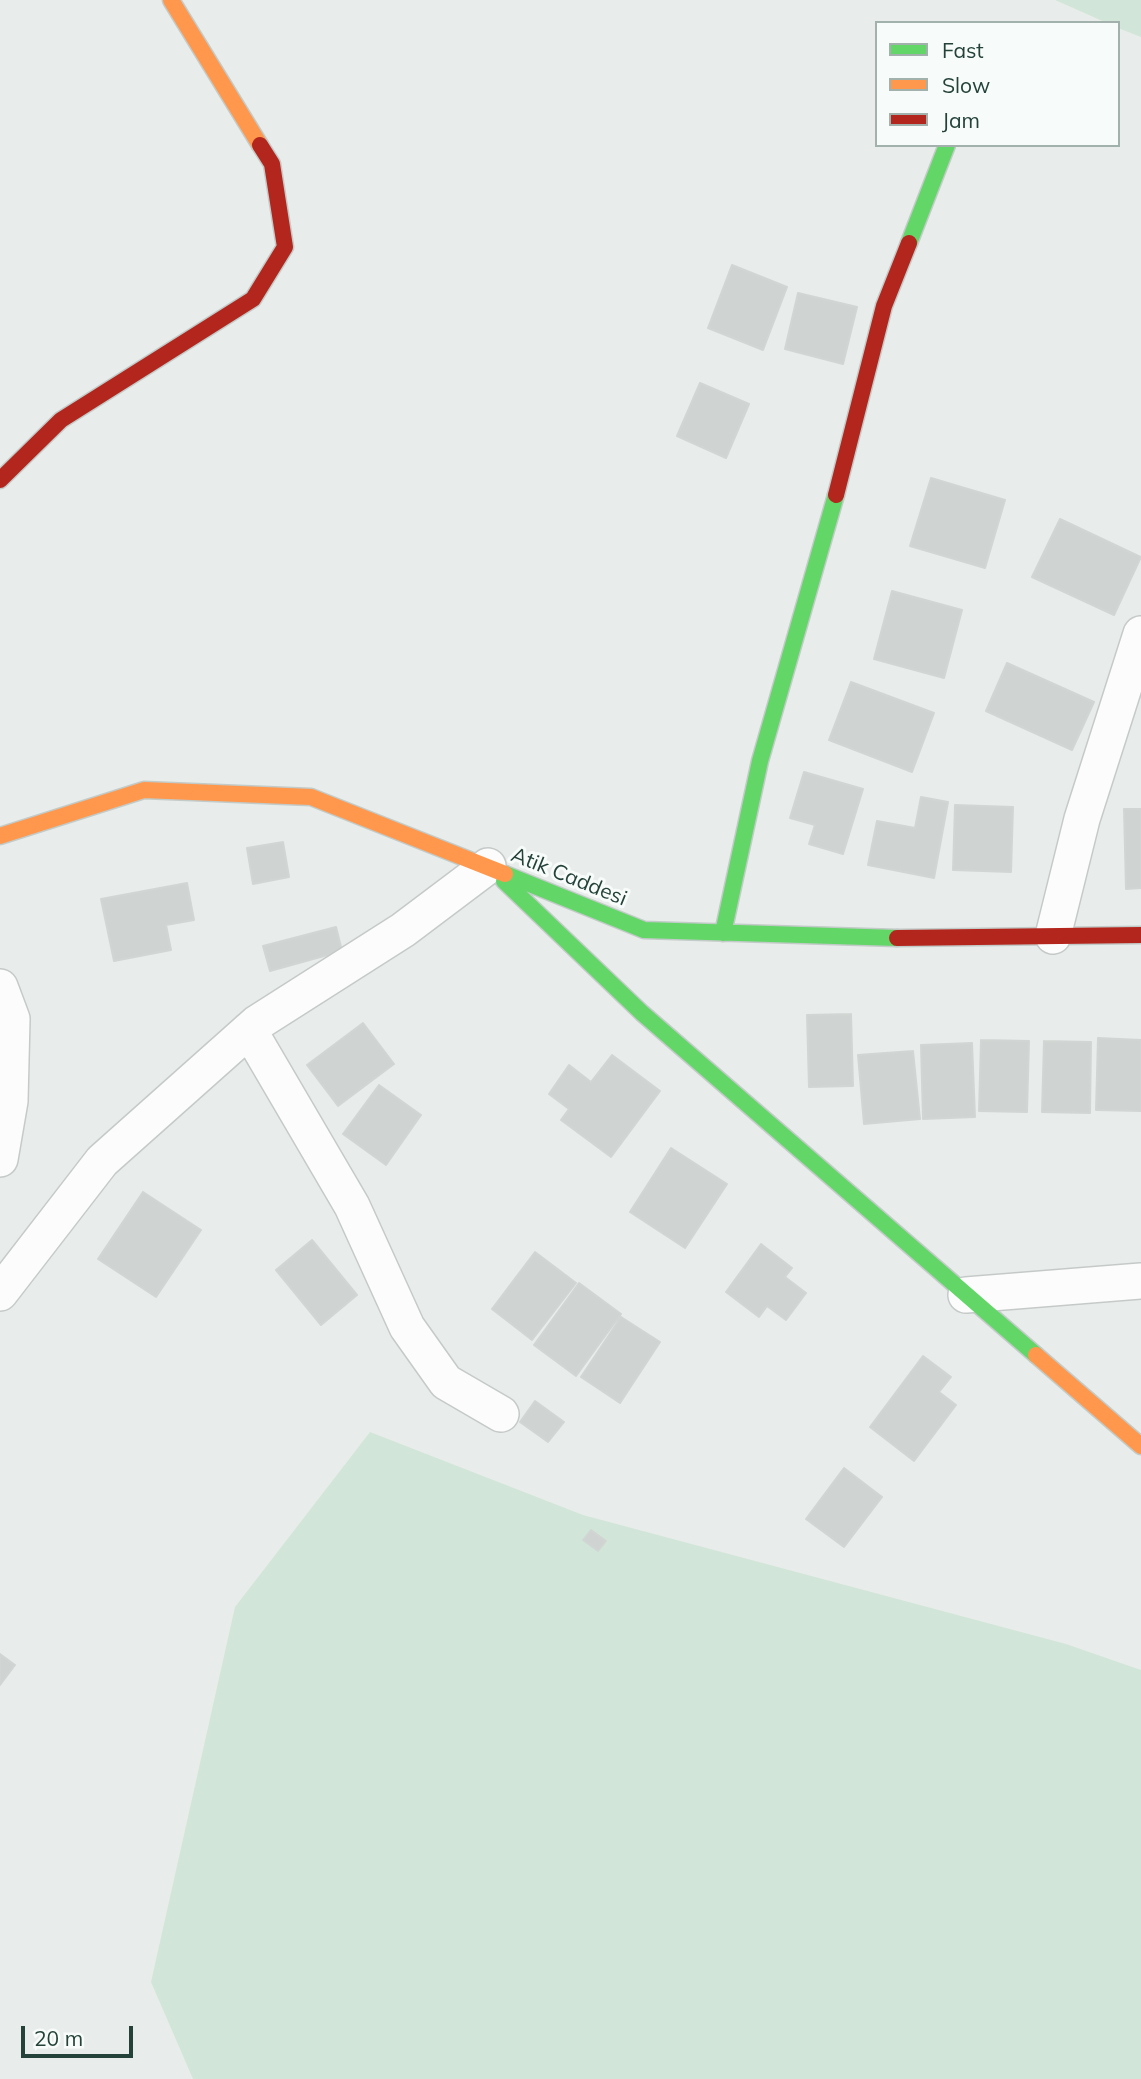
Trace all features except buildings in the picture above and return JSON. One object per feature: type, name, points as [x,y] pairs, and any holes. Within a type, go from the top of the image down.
[{"type":"street","points":[[0,480],[61,420],[253,299],[285,247],[272,164],[171,0]]},
{"type":"street","points":[[723,933],[760,761],[820,561],[884,306],[946,147]]},
{"type":"street","points":[[1053,936],[1082,819],[1141,634]]},
{"type":"street","name":"Atik Caddesi","points":[[0,836],[144,790],[311,797],[644,930],[905,938],[1141,935]]},
{"type":"street","points":[[0,1293],[102,1161],[250,1030],[402,930],[488,866],[642,1013],[1141,1446]]},
{"type":"street","points":[[0,987],[12,1019],[10,1101],[0,1159]]},
{"type":"street","points":[[250,1030],[352,1206],[407,1327],[446,1382],[501,1414]]},
{"type":"street","points":[[966,1295],[1141,1281]]},
{"type":"green space","points":[[1055,0],[1141,0],[1141,37],[1120,29],[1120,21],[1102,21]]},
{"type":"green space","points":[[370,1432],[583,1515],[1066,1644],[1141,1670],[1141,2079],[193,2079],[151,1982],[235,1607]]},
{"type":"traffic: fast","points":[[909,243],[946,147]]},
{"type":"traffic: fast","points":[[723,933],[760,761],[836,495]]},
{"type":"traffic: fast","points":[[505,874],[644,930],[897,938]]},
{"type":"traffic: fast","points":[[504,881],[642,1013],[1036,1355]]},
{"type":"traffic: slow","points":[[171,0],[260,145]]},
{"type":"traffic: slow","points":[[0,836],[144,790],[311,797],[505,874]]},
{"type":"traffic: slow","points":[[1036,1355],[1141,1446]]},
{"type":"traffic: jam","points":[[0,480],[61,420],[253,299],[285,247],[272,164],[260,145]]},
{"type":"traffic: jam","points":[[836,495],[884,306],[909,243]]},
{"type":"traffic: jam","points":[[897,938],[1141,935]]}]
